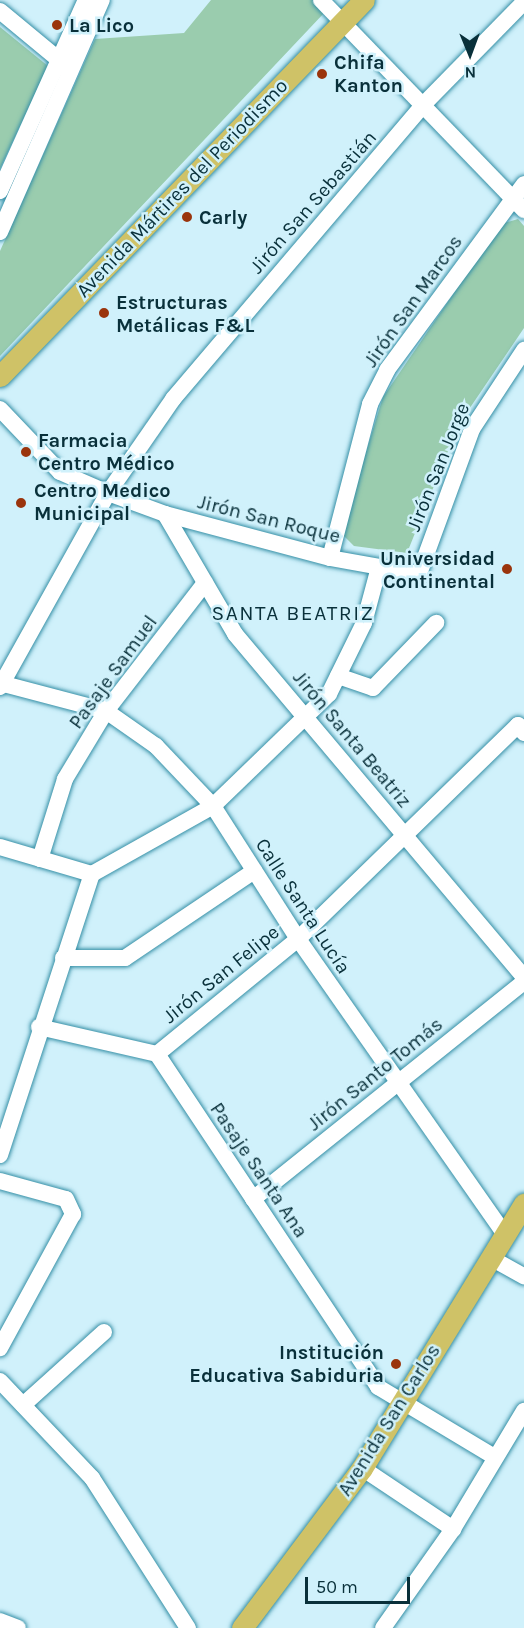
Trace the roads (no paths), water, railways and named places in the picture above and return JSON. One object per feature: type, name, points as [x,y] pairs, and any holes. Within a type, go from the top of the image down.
[{"type":"main road","name":"Avenida Mártires del Periodismo","points":[[0,376],[364,0]]},
{"type":"main road","name":"Avenida San Carlos","points":[[242,1628],[362,1468],[523,1209]]},
{"type":"street","points":[[1,227],[67,67],[86,0]]},
{"type":"street","points":[[0,191],[102,0]]},
{"type":"street","points":[[321,0],[425,103],[524,210]]},
{"type":"street","name":"Jirón San Sebastián","points":[[0,685],[108,493],[173,399],[425,103],[524,2]]},
{"type":"street","points":[[0,11],[67,67]]},
{"type":"street","name":"Jirón San Marcos","points":[[330,558],[370,405],[387,370],[512,197],[524,184]]},
{"type":"street","name":"Jirón San Jorge","points":[[419,574],[472,429],[524,350]]},
{"type":"street","name":"Jirón San Roque","points":[[0,409],[60,472],[108,493],[165,514],[330,558],[419,574]]},
{"type":"street","name":"Jirón Santa Beatriz","points":[[165,514],[235,634],[524,977]]},
{"type":"street","points":[[0,1155],[39,1027],[92,874],[213,806],[307,717],[338,676],[364,623],[379,567]]},
{"type":"street","name":"Pasaje Samuel","points":[[40,859],[65,779],[106,711],[205,583]]},
{"type":"street","points":[[338,676],[373,688],[436,623]]},
{"type":"street","name":"Calle Santa Lucía","points":[[0,685],[106,711],[156,746],[213,806],[298,939],[505,1235]]},
{"type":"street","name":"Jirón San Felipe","points":[[157,1054],[298,939],[408,838],[521,729]]},
{"type":"street","points":[[0,847],[92,874]]},
{"type":"street","points":[[63,958],[125,958],[254,871]]},
{"type":"street","name":"Jirón Santo Tomás","points":[[253,1199],[524,982]]},
{"type":"street","points":[[39,1027],[157,1054]]},
{"type":"street","name":"Pasaje Santa Ana","points":[[157,1054],[378,1387],[400,1404],[493,1456]]},
{"type":"street","points":[[0,1181],[66,1199],[74,1211],[0,1348]]},
{"type":"street","points":[[491,1258],[524,1276]]},
{"type":"street","points":[[24,1406],[104,1332]]},
{"type":"street","points":[[0,1380],[92,1478],[188,1628]]},
{"type":"street","points":[[383,1628],[453,1529],[493,1456],[524,1411]]},
{"type":"street","points":[[362,1468],[453,1529]]},
{"type":"street","points":[[0,1621],[18,1628]]},
{"type":"place","name":"La Lico","points":[[57,25]]},
{"type":"place","name":"Chifa Kanton","points":[[322,74]]},
{"type":"place","name":"Carly","points":[[187,217]]},
{"type":"place","name":"Estructuras Metálicas F&L","points":[[104,313]]},
{"type":"place","name":"Farmacia Centro Médico","points":[[26,452]]},
{"type":"place","name":"Centro Medico Municipal","points":[[21,503]]},
{"type":"place","name":"Universidad Continental","points":[[507,569]]},
{"type":"place","name":"Institución Educativa Sabiduria","points":[[396,1364]]},
{"type":"district","name":"SANTA BEATRIZ","points":[[293,613]]}]
